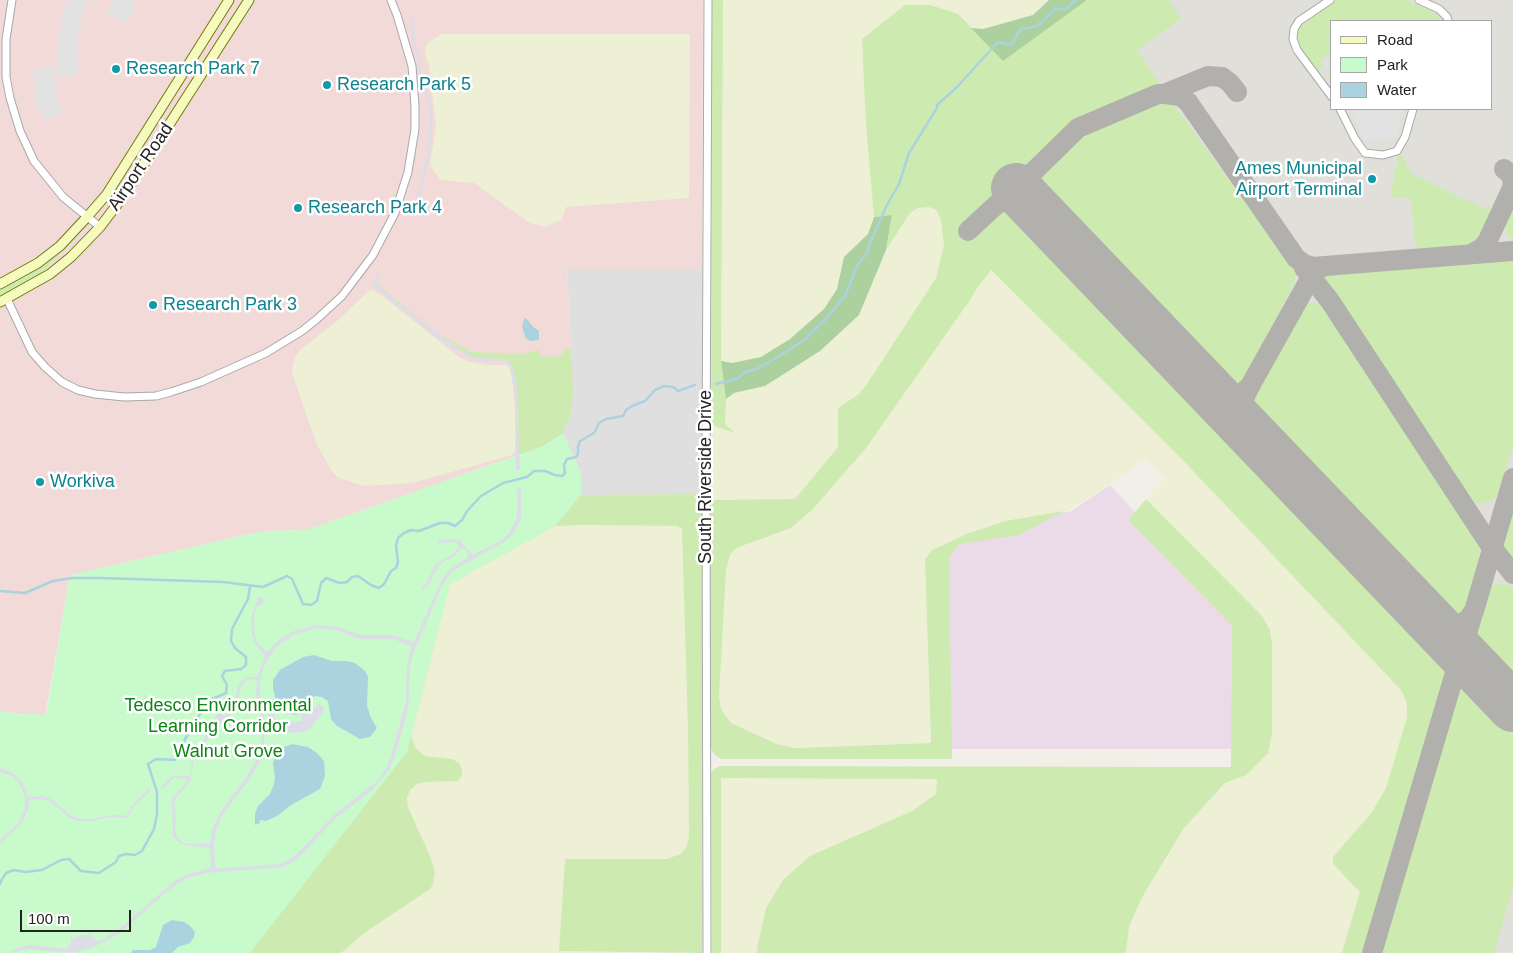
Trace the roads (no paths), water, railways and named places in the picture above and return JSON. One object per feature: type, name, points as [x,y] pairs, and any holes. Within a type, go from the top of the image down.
[{"type":"main road","name":"Airport Road","points":[[0,284],[38,263],[60,246],[107,194],[229,0]]},
{"type":"main road","name":"Airport Road","points":[[3,300],[50,274],[71,257],[100,226],[122,198],[249,0]]},
{"type":"street","points":[[12,0],[5,59],[6,78],[14,117],[34,161],[64,197],[100,226]]},
{"type":"street","points":[[3,300],[32,352],[62,382],[78,390],[124,397],[156,396],[184,388],[266,353],[317,320],[342,296],[373,255],[395,213],[408,172],[415,130],[412,73],[405,41],[391,0]]},
{"type":"street","name":"South Riverside Drive","points":[[707,953],[706,456],[708,0]]},
{"type":"street","points":[[1330,0],[1299,21],[1294,29],[1293,39],[1297,50],[1330,94]]},
{"type":"street","points":[[1419,0],[1439,9],[1448,20]]},
{"type":"street","points":[[1340,110],[1355,139],[1365,153],[1383,155],[1398,151],[1405,137],[1414,110]]},
{"type":"water","points":[[526,318],[539,331],[539,340],[530,341],[525,337],[522,326]]},
{"type":"water","points":[[314,655],[332,661],[355,663],[365,671],[368,677],[367,705],[370,716],[377,728],[370,737],[360,739],[337,726],[331,719],[328,701],[322,697],[315,696],[312,698],[306,704],[307,707],[301,709],[297,715],[284,713],[277,706],[273,680],[280,670],[303,657]]},
{"type":"water","points":[[292,744],[308,747],[324,761],[325,776],[320,789],[291,805],[277,816],[266,821],[260,820],[260,823],[255,825],[255,814],[258,806],[270,794],[274,784],[273,763],[275,756],[284,747]]},
{"type":"water","points":[[172,920],[184,922],[195,932],[190,943],[178,947],[172,953],[131,953],[133,950],[150,950],[156,947],[163,925]]},
{"type":"waterway","points":[[716,384],[737,379],[745,372],[757,369],[768,363],[804,340],[825,320],[845,296],[857,266],[867,253],[887,205],[899,184],[909,153],[937,108],[937,105],[957,87],[998,42],[1011,45],[1021,29],[1037,26],[1055,9],[1066,9],[1076,0]]},
{"type":"waterway","points":[[0,591],[25,593],[53,581],[72,578],[223,582],[263,587],[287,576],[292,579],[303,604],[311,605],[317,601],[321,583],[326,578],[340,583],[347,582],[352,577],[358,576],[379,588],[384,584],[391,571],[396,568],[398,562],[396,546],[398,538],[404,533],[411,530],[419,531],[440,523],[448,523],[455,526],[481,496],[503,483],[527,477],[534,471],[545,471],[562,476],[565,473],[564,465],[567,459],[576,457],[580,441],[594,433],[599,423],[606,419],[623,416],[626,410],[645,401],[655,390],[664,386],[673,387],[678,391],[695,385]]},
{"type":"waterway","points":[[0,884],[6,873],[14,870],[25,872],[42,870],[61,860],[69,859],[81,871],[99,873],[116,862],[119,856],[126,854],[135,855],[142,851],[154,829],[157,814],[157,792],[148,764],[156,759],[175,760],[206,704],[210,700],[226,693],[227,685],[222,676],[225,671],[241,669],[246,665],[246,657],[235,648],[231,641],[232,629],[248,599],[250,587]]},
{"type":"place","name":"Research Park 7","points":[[116,69]]},
{"type":"place","name":"Research Park 5","points":[[327,85]]},
{"type":"place","name":"Ames Municipal Airport Terminal","points":[[1372,179]]},
{"type":"place","name":"Research Park 4","points":[[298,208]]},
{"type":"place","name":"Research Park 3","points":[[153,305]]},
{"type":"place","name":"Workiva","points":[[40,482]]},
{"type":"park label","name":"Tedesco Environmental Learning Corridor","points":[[218,716]]},
{"type":"park label","name":"Walnut Grove","points":[[228,752]]}]
